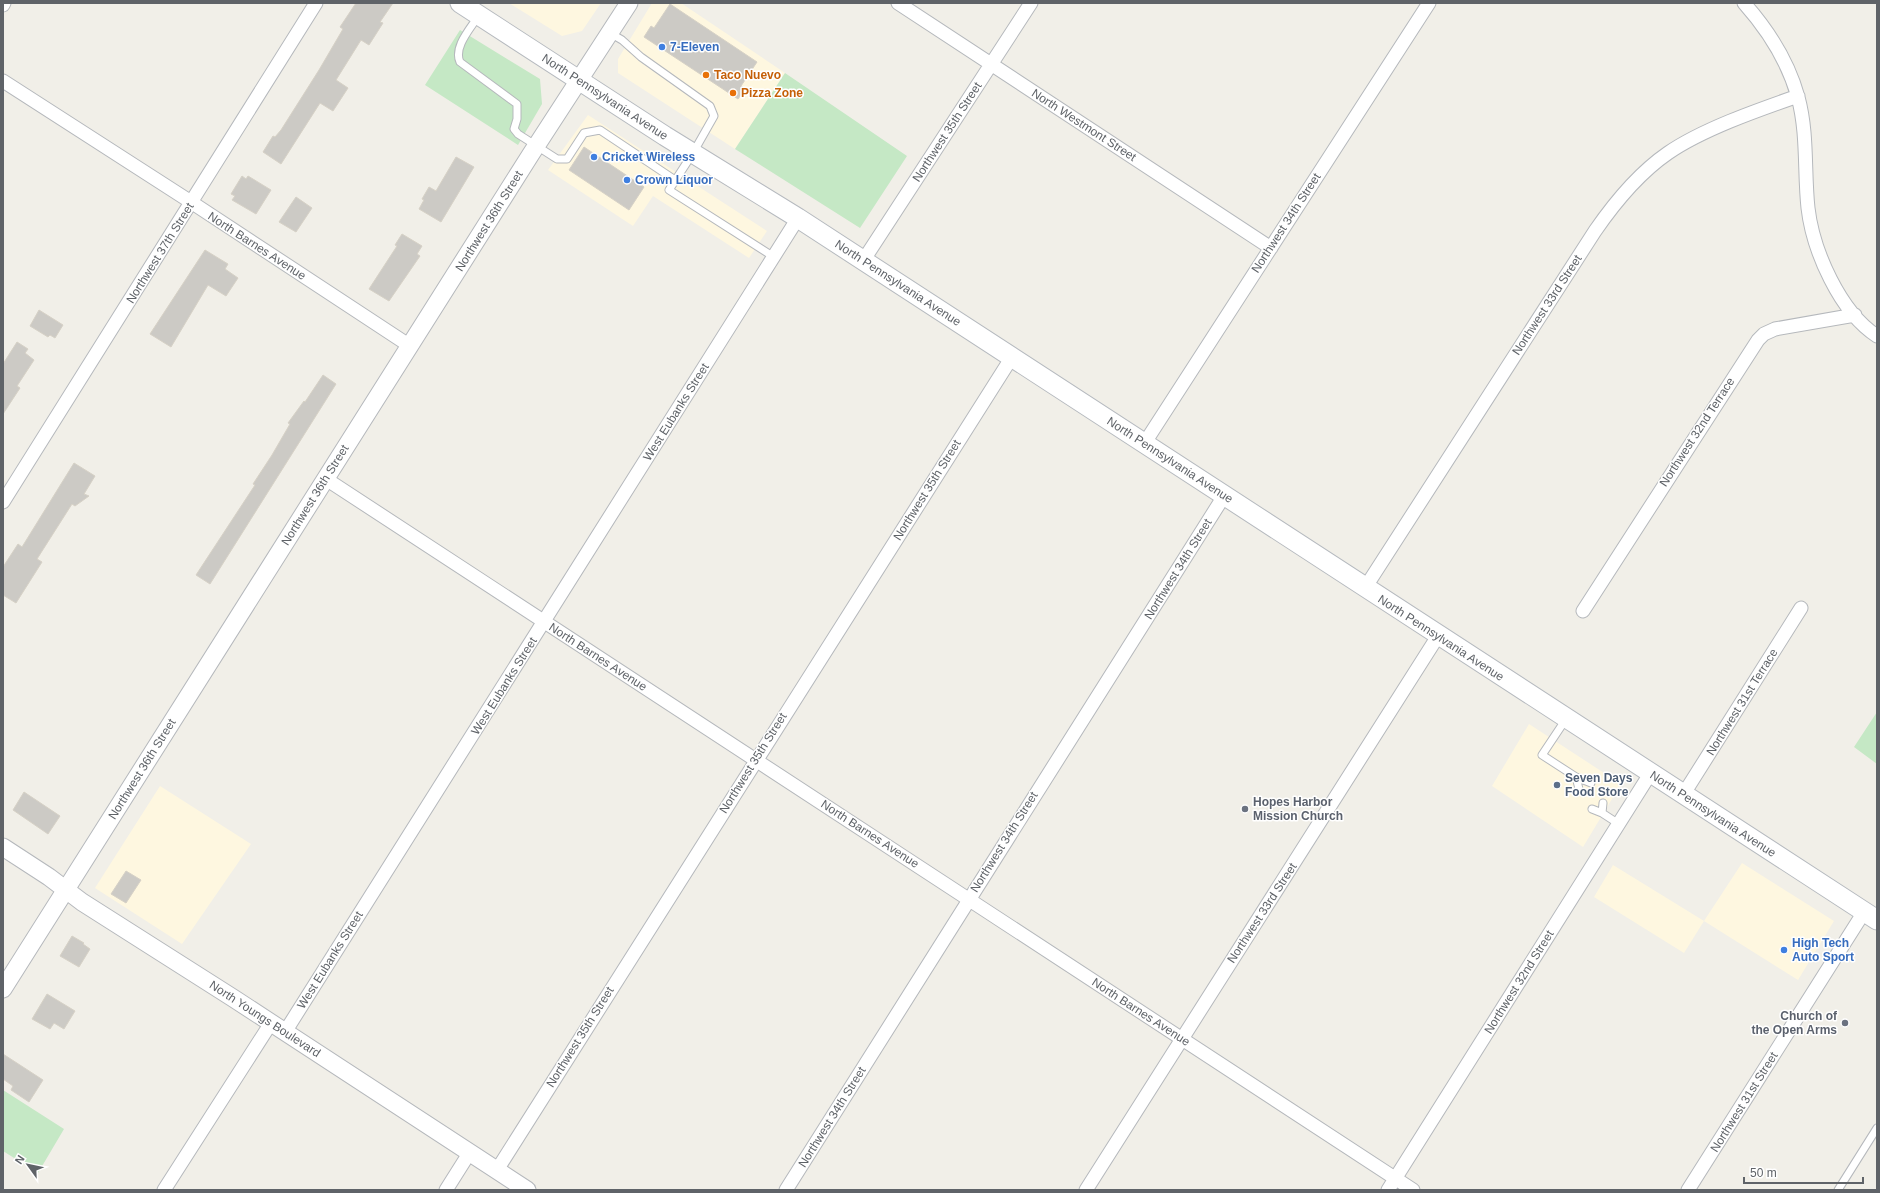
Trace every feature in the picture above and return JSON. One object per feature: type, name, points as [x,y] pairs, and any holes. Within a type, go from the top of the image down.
[{"type":"main road","name":"North Pennsylvania Avenue","points":[[460,3],[693,153],[798,218],[1650,774],[1871,916]]},
{"type":"street","name":"Northwest 37th Street","points":[[3,502],[316,3]]},
{"type":"street","name":"Northwest 36th Street","points":[[3,988],[579,79],[629,3]]},
{"type":"street","name":"North Westmont Street","points":[[898,3],[1271,248]]},
{"type":"street","name":"Northwest 35th Street","points":[[863,261],[1031,3]]},
{"type":"street","name":"Northwest 34th Street","points":[[1144,444],[1429,3]]},
{"type":"street","points":[[1744,3],[1771,37],[1782,57],[1798,96],[1806,142],[1808,209],[1821,257],[1840,296],[1868,330],[1877,336]]},
{"type":"street","name":"North Barnes Avenue","points":[[3,81],[192,202],[410,346]]},
{"type":"street","name":"Northwest 33rd Street","points":[[1365,588],[1591,237],[1609,211],[1622,196],[1642,175],[1668,153],[1690,140],[1770,106],[1798,96]]},
{"type":"street","name":"West Eubanks Street","points":[[164,1190],[278,1027],[545,622],[798,218]]},
{"type":"street","name":"Northwest 32nd Terrace","points":[[1583,611],[1758,340],[1764,334],[1775,329],[1855,315]]},
{"type":"street","name":"Northwest 35th Street","points":[[497,1170],[755,760],[1012,357]]},
{"type":"street","name":"North Barnes Avenue","points":[[326,479],[1413,1190]]},
{"type":"street","name":"Northwest 34th Street","points":[[786,1190],[968,899],[1224,496]]},
{"type":"street","name":"Northwest 31st Terrace","points":[[1683,795],[1801,608]]},
{"type":"street","name":"Northwest 33rd Street","points":[[1086,1190],[1438,636]]},
{"type":"street","name":"Northwest 32nd Street","points":[[1388,1190],[1650,774]]},
{"type":"street","name":"North Youngs Boulevard","points":[[3,847],[66,890],[527,1190]]},
{"type":"street","name":"Northwest 31st Street","points":[[1688,1190],[1871,916]]},
{"type":"street","points":[[446,1190],[470,1152]]},
{"type":"lane","points":[[479,15],[458,49],[458,56],[460,62],[517,104],[517,119],[514,129],[518,134],[557,159],[567,158],[584,133],[600,130],[675,180]]},
{"type":"lane","points":[[610,33],[710,106],[714,116],[693,153],[669,190],[774,257]]},
{"type":"lane","points":[[1566,719],[1542,755],[1576,777],[1591,783]]},
{"type":"lane","points":[[1576,777],[1580,789]]},
{"type":"lane","points":[[1602,813],[1603,803]]},
{"type":"lane","points":[[1592,809],[1602,813],[1619,824]]},
{"type":"lane","points":[[1838,1190],[1877,1128]]},
{"type":"shaded area","points":[[509,3],[601,3],[582,31],[562,36]]},
{"type":"shaded area","points":[[652,3],[681,3],[785,73],[735,149],[618,73],[618,59]]},
{"type":"shaded area","points":[[588,115],[767,231],[749,258],[653,196],[633,226],[548,170]]},
{"type":"shaded area","name":"Seven Days Food Store","points":[[1529,724],[1621,784],[1583,847],[1492,786]]},
{"type":"shaded area","points":[[160,786],[251,844],[182,944],[95,888]]},
{"type":"shaded area","name":"High Tech Auto Sport","points":[[1742,863],[1834,921],[1798,980],[1704,921]]},
{"type":"shaded area","points":[[1613,865],[1704,921],[1684,953],[1594,897]]},
{"type":"green space","points":[[460,30],[540,79],[542,104],[518,145],[425,85]]},
{"type":"green space","points":[[785,73],[907,156],[860,228],[735,149]]},
{"type":"green space","points":[[1877,712],[1877,764],[1854,747]]},
{"type":"green space","points":[[3,1090],[64,1129],[38,1173],[3,1151]]},
{"type":"building","points":[[356,3],[393,3],[380,22],[383,23],[369,45],[361,40],[336,80],[348,88],[333,111],[320,103],[281,164],[263,152],[273,136],[275,137],[281,130],[319,70],[343,29],[340,27]]},
{"type":"building","points":[[670,4],[757,62],[741,86],[745,89],[738,99],[644,37],[651,26],[654,28]]},
{"type":"building","points":[[584,147],[644,187],[629,210],[569,170]]},
{"type":"building","points":[[456,157],[474,167],[441,222],[419,209],[424,200],[422,199],[429,187],[436,191]]},
{"type":"building","points":[[242,176],[246,179],[248,176],[271,190],[256,214],[232,200],[235,196],[231,194]]},
{"type":"building","points":[[296,197],[312,208],[296,232],[279,222]]},
{"type":"building","points":[[402,234],[422,246],[417,254],[420,256],[389,301],[369,289],[397,246],[395,245]]},
{"type":"building","points":[[205,250],[228,264],[225,269],[238,278],[226,296],[208,285],[171,347],[150,334]]},
{"type":"building","points":[[39,310],[63,325],[55,338],[50,335],[48,337],[30,326]]},
{"type":"building","points":[[17,342],[28,349],[25,353],[34,360],[17,386],[20,388],[3,414],[3,364]]},
{"type":"building","points":[[323,375],[336,384],[210,584],[196,575],[255,485],[253,484],[290,424],[288,423],[304,401],[305,402]]},
{"type":"building","points":[[74,463],[95,476],[84,494],[89,496],[75,506],[72,504],[37,559],[42,562],[16,603],[3,595],[3,567],[18,544],[22,547]]},
{"type":"building","points":[[24,792],[60,816],[48,834],[13,810]]},
{"type":"building","points":[[126,871],[141,880],[126,903],[111,894]]},
{"type":"building","points":[[72,936],[84,943],[83,944],[90,949],[79,967],[60,956]]},
{"type":"building","points":[[47,994],[75,1011],[64,1029],[54,1023],[50,1029],[32,1019]]},
{"type":"building","points":[[3,1054],[43,1080],[29,1102],[11,1090],[13,1086],[3,1079]]},
{"type":"place","name":"7-Eleven","points":[[662,47]]},
{"type":"place","name":"Taco Nuevo","points":[[706,75]]},
{"type":"place","name":"Pizza Zone","points":[[733,93]]},
{"type":"place","name":"Cricket Wireless","points":[[594,157]]},
{"type":"place","name":"Crown Liquor","points":[[627,180]]},
{"type":"place","name":"Seven Days Food Store","points":[[1557,785]]},
{"type":"place","name":"Hopes Harbor Mission Church","points":[[1245,809]]},
{"type":"place","name":"High Tech Auto Sport","points":[[1784,950]]},
{"type":"place","name":"Church of the Open Arms","points":[[1845,1023]]}]
